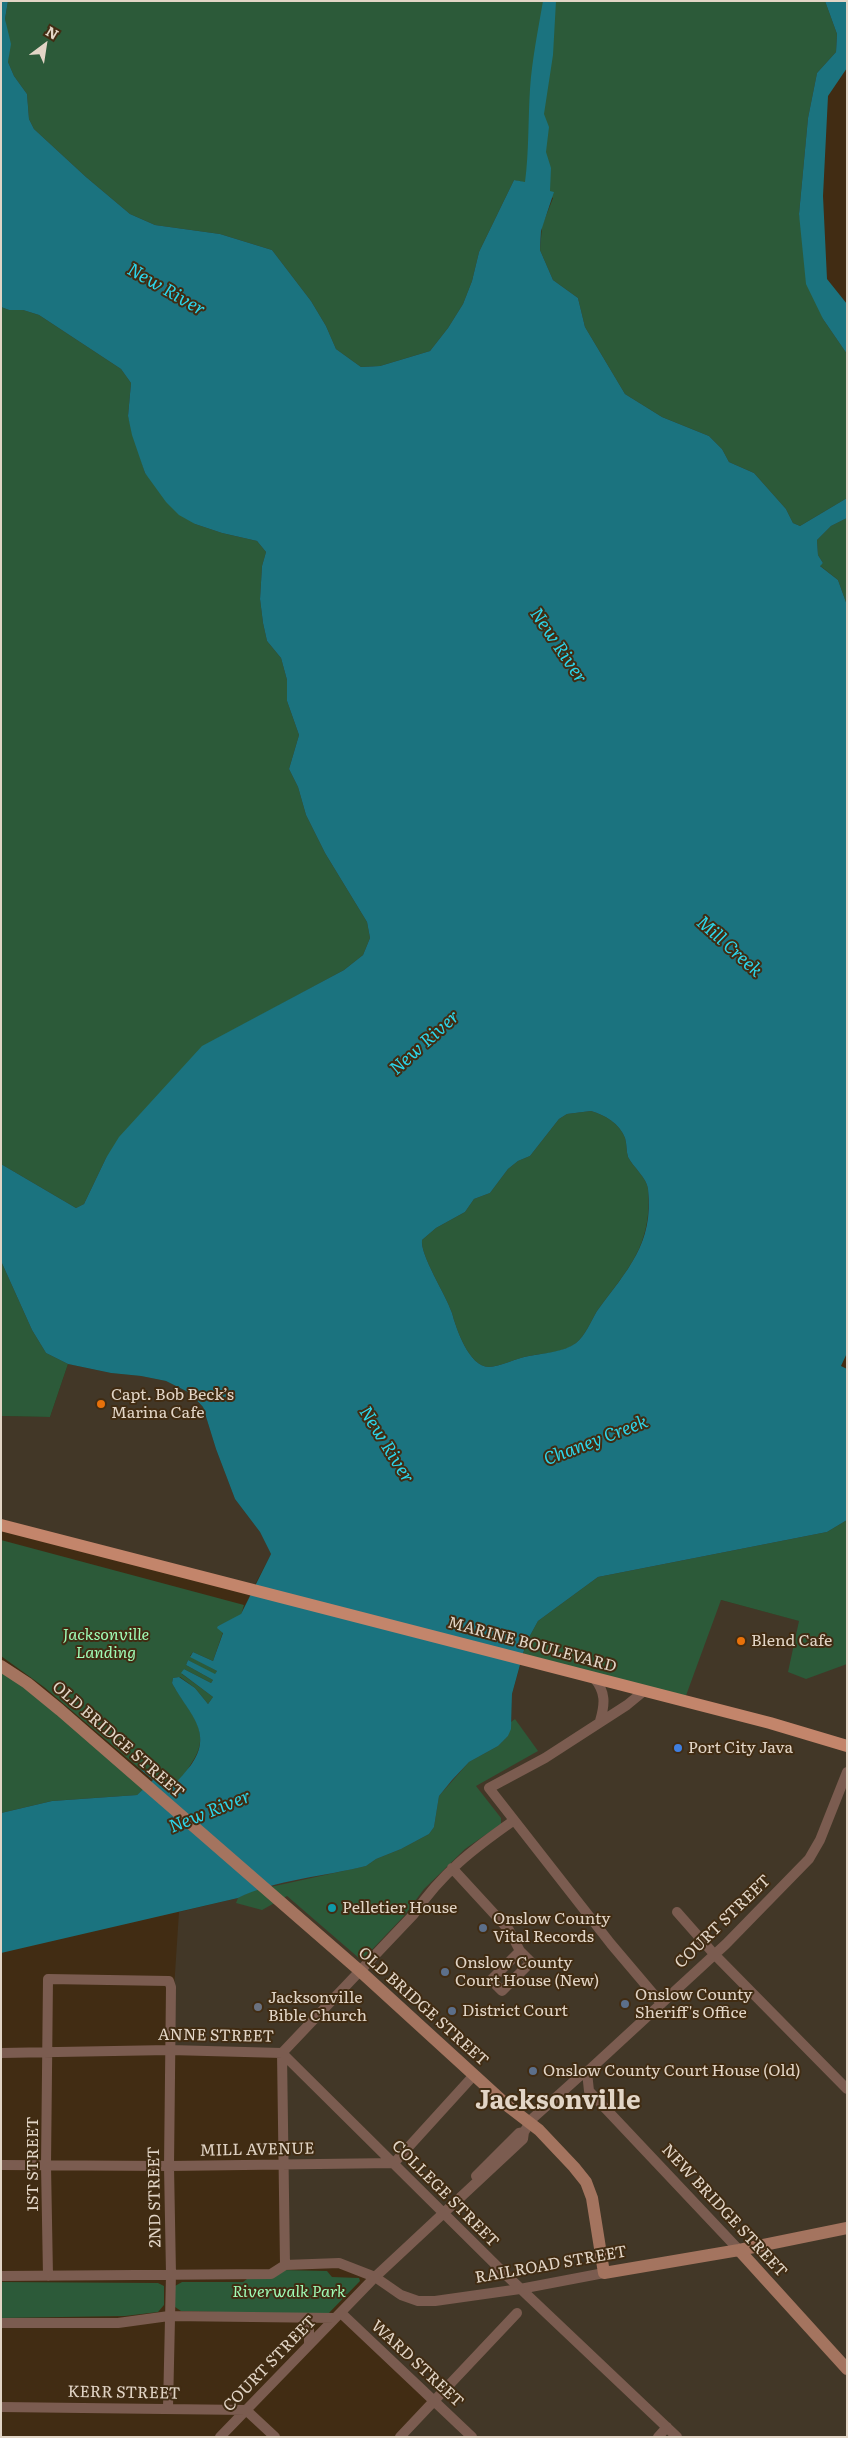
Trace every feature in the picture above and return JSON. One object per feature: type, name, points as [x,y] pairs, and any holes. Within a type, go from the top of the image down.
[{"type":"main road","name":"MARINE BOULEVARD","points":[[1,1525],[770,1723],[847,1746]]},
{"type":"main road","name":"OLD BRIDGE STREET","points":[[1,1666],[27,1683],[360,1971],[474,2075],[528,2128],[574,2167],[586,2182],[592,2198],[604,2273]]},
{"type":"main road","name":"RAILROAD STREET","points":[[604,2273],[718,2252],[739,2250],[847,2228]]},
{"type":"main road","name":"NEW BRIDGE STREET","points":[[739,2250],[847,2369]]},
{"type":"street","points":[[594,1678],[604,1693],[604,1706],[600,1721]]},
{"type":"street","points":[[644,1691],[627,1705],[545,1758],[489,1788],[611,1944],[661,2003]]},
{"type":"street","name":"COURT STREET","points":[[220,2437],[375,2277],[446,2210],[451,2200],[512,2139],[528,2128],[535,2116],[582,2074],[587,2072],[714,1954],[809,1859],[820,1840],[847,1772]]},
{"type":"street","name":"ANNE STREET","points":[[1,2053],[170,2050],[282,2053],[414,1914],[428,1894],[463,1856],[513,1820]]},
{"type":"street","points":[[452,1868],[509,1930],[520,1951]]},
{"type":"street","points":[[677,1912],[714,1954],[847,2089]]},
{"type":"street","name":"1ST STREET","points":[[48,2276],[46,2164],[48,1979],[169,1981],[171,1987]]},
{"type":"street","name":"2ND STREET","points":[[168,2408],[171,2274],[168,2166],[171,1987]]},
{"type":"street","points":[[282,2053],[282,2166],[285,2265]]},
{"type":"street","name":"COLLEGE STREET","points":[[282,2053],[394,2164],[446,2210],[520,2289],[677,2437]]},
{"type":"street","name":"NEW BRIDGE STREET","points":[[587,2072],[589,2091],[739,2250]]},
{"type":"street","points":[[394,2164],[474,2075]]},
{"type":"street","name":"MILL AVENUE","points":[[1,2165],[282,2166],[394,2164]]},
{"type":"street","name":"RAILROAD STREET","points":[[1,2276],[271,2274],[285,2265],[339,2263],[375,2277],[401,2295],[418,2301],[435,2301],[520,2289],[604,2273]]},
{"type":"street","points":[[400,2437],[517,2313]]},
{"type":"street","points":[[1,2324],[118,2323],[169,2316],[302,2318],[338,2316]]},
{"type":"street","name":"WARD STREET","points":[[338,2316],[435,2401],[472,2437]]},
{"type":"street","points":[[302,2318],[309,2328],[309,2346]]},
{"type":"street","name":"KERR STREET","points":[[1,2406],[246,2410]]},
{"type":"street","points":[[246,2410],[275,2437]]},
{"type":"street","points":[[658,2437],[667,2427]]},
{"type":"shaded area","points":[[68,1364],[111,1373],[166,1381],[190,1393],[203,1407],[216,1449],[235,1499],[260,1532],[271,1554],[252,1590],[1,1525],[1,1416],[50,1417]]},
{"type":"shaded area","points":[[721,1600],[800,1621],[847,1664],[847,2437],[400,2437],[434,2401],[341,2313],[375,2277],[339,2263],[285,2265],[282,2053],[170,2050],[179,1912],[238,1898],[511,1729],[512,1694],[522,1659]]},
{"type":"green space","points":[[8,1],[825,1],[837,34],[836,52],[817,73],[808,118],[799,214],[823,319],[847,354],[847,498],[800,526],[793,523],[786,509],[754,473],[729,462],[722,449],[709,436],[662,417],[625,394],[585,327],[578,298],[553,280],[540,250],[542,226],[553,198],[534,185],[514,180],[479,252],[472,281],[463,304],[448,328],[430,351],[380,366],[361,367],[336,349],[326,326],[311,301],[272,250],[220,234],[155,225],[130,214],[34,129],[29,119],[27,94],[14,76],[8,62],[9,48],[5,19]]},
{"type":"green space","points":[[1,307],[9,310],[23,310],[39,315],[121,369],[131,383],[128,416],[145,473],[195,524],[222,533],[257,541],[266,552],[262,566],[260,599],[263,623],[267,641],[281,658],[287,680],[287,701],[299,735],[289,769],[298,787],[306,815],[325,853],[367,922],[370,938],[363,955],[344,970],[202,1047],[106,1158],[84,1204],[76,1208],[1,1164]]},
{"type":"green space","points":[[847,518],[847,605],[838,580],[819,565],[823,563],[818,555],[817,540],[831,526]]},
{"type":"green space","points":[[591,1111],[602,1115],[620,1128],[625,1138],[628,1157],[647,1185],[648,1209],[646,1226],[636,1256],[576,1343],[560,1351],[524,1357],[498,1366],[489,1367],[482,1365],[475,1361],[464,1346],[449,1305],[425,1255],[422,1240],[436,1228],[465,1212],[474,1199],[490,1193],[508,1169],[518,1161],[530,1156],[559,1119],[567,1114]]},
{"type":"green space","points":[[1,1261],[32,1330],[46,1353],[68,1364],[50,1417],[1,1416]]},
{"type":"green space","points":[[847,1520],[847,1664],[806,1679],[788,1672],[799,1621],[721,1600],[684,1701],[522,1659],[526,1643],[538,1621],[598,1577],[827,1532]]},
{"type":"green space","name":"Jacksonville Landing","points":[[1,1540],[244,1605],[241,1615],[218,1626],[223,1632],[213,1661],[193,1652],[190,1656],[217,1671],[215,1675],[188,1660],[186,1665],[213,1680],[211,1683],[184,1669],[182,1674],[213,1697],[208,1704],[195,1688],[180,1677],[173,1678],[172,1683],[196,1722],[200,1741],[198,1752],[191,1764],[173,1785],[140,1769],[44,1687],[1,1656]]},
{"type":"green space","points":[[1,1666],[147,1786],[137,1795],[52,1801],[1,1813]]},
{"type":"green space","points":[[515,1719],[538,1751],[476,1786],[501,1818],[501,1824],[465,1849],[424,1889],[404,1916],[363,1959],[360,1959],[287,1896],[262,1910],[236,1903],[238,1898],[252,1891],[366,1866],[376,1859],[401,1849],[429,1834],[434,1827],[439,1796],[469,1762],[498,1746],[508,1736],[511,1722]]},
{"type":"green space","name":"Riverwalk Park","points":[[281,2270],[327,2271],[332,2277],[359,2278],[360,2281],[327,2315],[181,2311],[175,2307],[175,2286],[182,2282],[243,2282],[247,2279]]},
{"type":"green space","points":[[1,2282],[158,2283],[164,2286],[164,2305],[158,2312],[125,2316],[1,2318]]},
{"type":"water","points":[[1,1],[8,1],[5,19],[11,44],[8,62],[14,76],[27,94],[29,119],[34,129],[130,214],[155,225],[220,234],[272,250],[311,301],[326,326],[336,349],[361,367],[380,366],[430,351],[448,328],[463,304],[472,281],[479,252],[514,180],[525,182],[530,89],[537,34],[543,1],[556,1],[553,55],[544,114],[549,127],[546,152],[551,168],[550,191],[554,192],[541,231],[540,250],[553,280],[578,298],[585,327],[625,394],[662,417],[709,436],[722,449],[729,462],[754,473],[786,509],[793,523],[800,526],[847,498],[847,518],[831,526],[817,540],[818,555],[823,563],[820,566],[838,580],[847,605],[847,1353],[841,1366],[847,1369],[847,1520],[827,1532],[598,1577],[538,1621],[526,1643],[512,1694],[511,1729],[508,1736],[498,1746],[469,1762],[439,1796],[434,1827],[429,1834],[401,1849],[376,1859],[366,1866],[351,1870],[284,1883],[238,1898],[1,1953],[1,1813],[52,1801],[137,1795],[153,1780],[140,1769],[173,1785],[176,1783],[191,1765],[198,1753],[200,1742],[196,1722],[172,1683],[173,1678],[179,1677],[195,1688],[208,1704],[213,1697],[181,1673],[184,1669],[211,1683],[213,1680],[186,1665],[188,1660],[215,1674],[217,1671],[190,1657],[193,1652],[213,1661],[223,1633],[217,1628],[218,1626],[241,1614],[271,1554],[260,1532],[235,1499],[216,1449],[203,1407],[190,1393],[166,1381],[111,1373],[68,1364],[46,1353],[32,1330],[1,1261],[1,1164],[76,1208],[84,1204],[106,1158],[119,1137],[202,1046],[344,970],[363,955],[370,938],[367,922],[325,853],[306,815],[298,787],[289,769],[299,735],[287,701],[287,680],[281,658],[267,641],[263,623],[260,599],[262,566],[266,552],[257,541],[222,533],[195,524],[179,515],[166,502],[145,473],[132,435],[128,416],[131,383],[121,369],[39,315],[23,310],[9,310],[1,307]],"holes":[[[591,1111],[607,1118],[620,1128],[625,1138],[628,1157],[647,1185],[649,1208],[647,1226],[636,1255],[576,1343],[560,1350],[524,1357],[498,1366],[489,1367],[482,1365],[475,1361],[464,1346],[449,1305],[425,1255],[422,1240],[436,1228],[465,1212],[474,1199],[490,1193],[508,1169],[518,1161],[530,1156],[559,1119],[567,1114]]]},
{"type":"water","points":[[825,1],[847,1],[847,68],[828,96],[823,196],[827,279],[847,304],[847,354],[823,319],[806,284],[799,214],[808,118],[817,73],[836,52],[837,34]]},
{"type":"place","name":"Capt. Bob Beck’s Marina Cafe","points":[[101,1404]]},
{"type":"place","name":"Blend Cafe","points":[[741,1641]]},
{"type":"place","name":"Port City Java","points":[[678,1748]]},
{"type":"place","name":"Pelletier House","points":[[332,1908]]},
{"type":"place","name":"Onslow County Vital Records","points":[[483,1928]]},
{"type":"place","name":"Onslow County Court House (New)","points":[[445,1972]]},
{"type":"place","name":"Onslow County Sheriff's Office","points":[[625,2004]]},
{"type":"place","name":"Jacksonville Bible Church","points":[[258,2007]]},
{"type":"place","name":"District Court","points":[[452,2011]]},
{"type":"place","name":"Onslow County Court House (Old)","points":[[533,2071]]},
{"type":"district","name":"Jacksonville","points":[[558,2101]]},
{"type":"water label","name":"New River","points":[[166,290]]},
{"type":"water label","name":"New River","points":[[558,646]]},
{"type":"water label","name":"Mill Creek","points":[[729,947]]},
{"type":"water label","name":"New River","points":[[425,1043]]},
{"type":"water label","name":"Chaney Creek","points":[[596,1441]]},
{"type":"water label","name":"New River","points":[[386,1445]]},
{"type":"water label","name":"New River","points":[[210,1812]]}]
